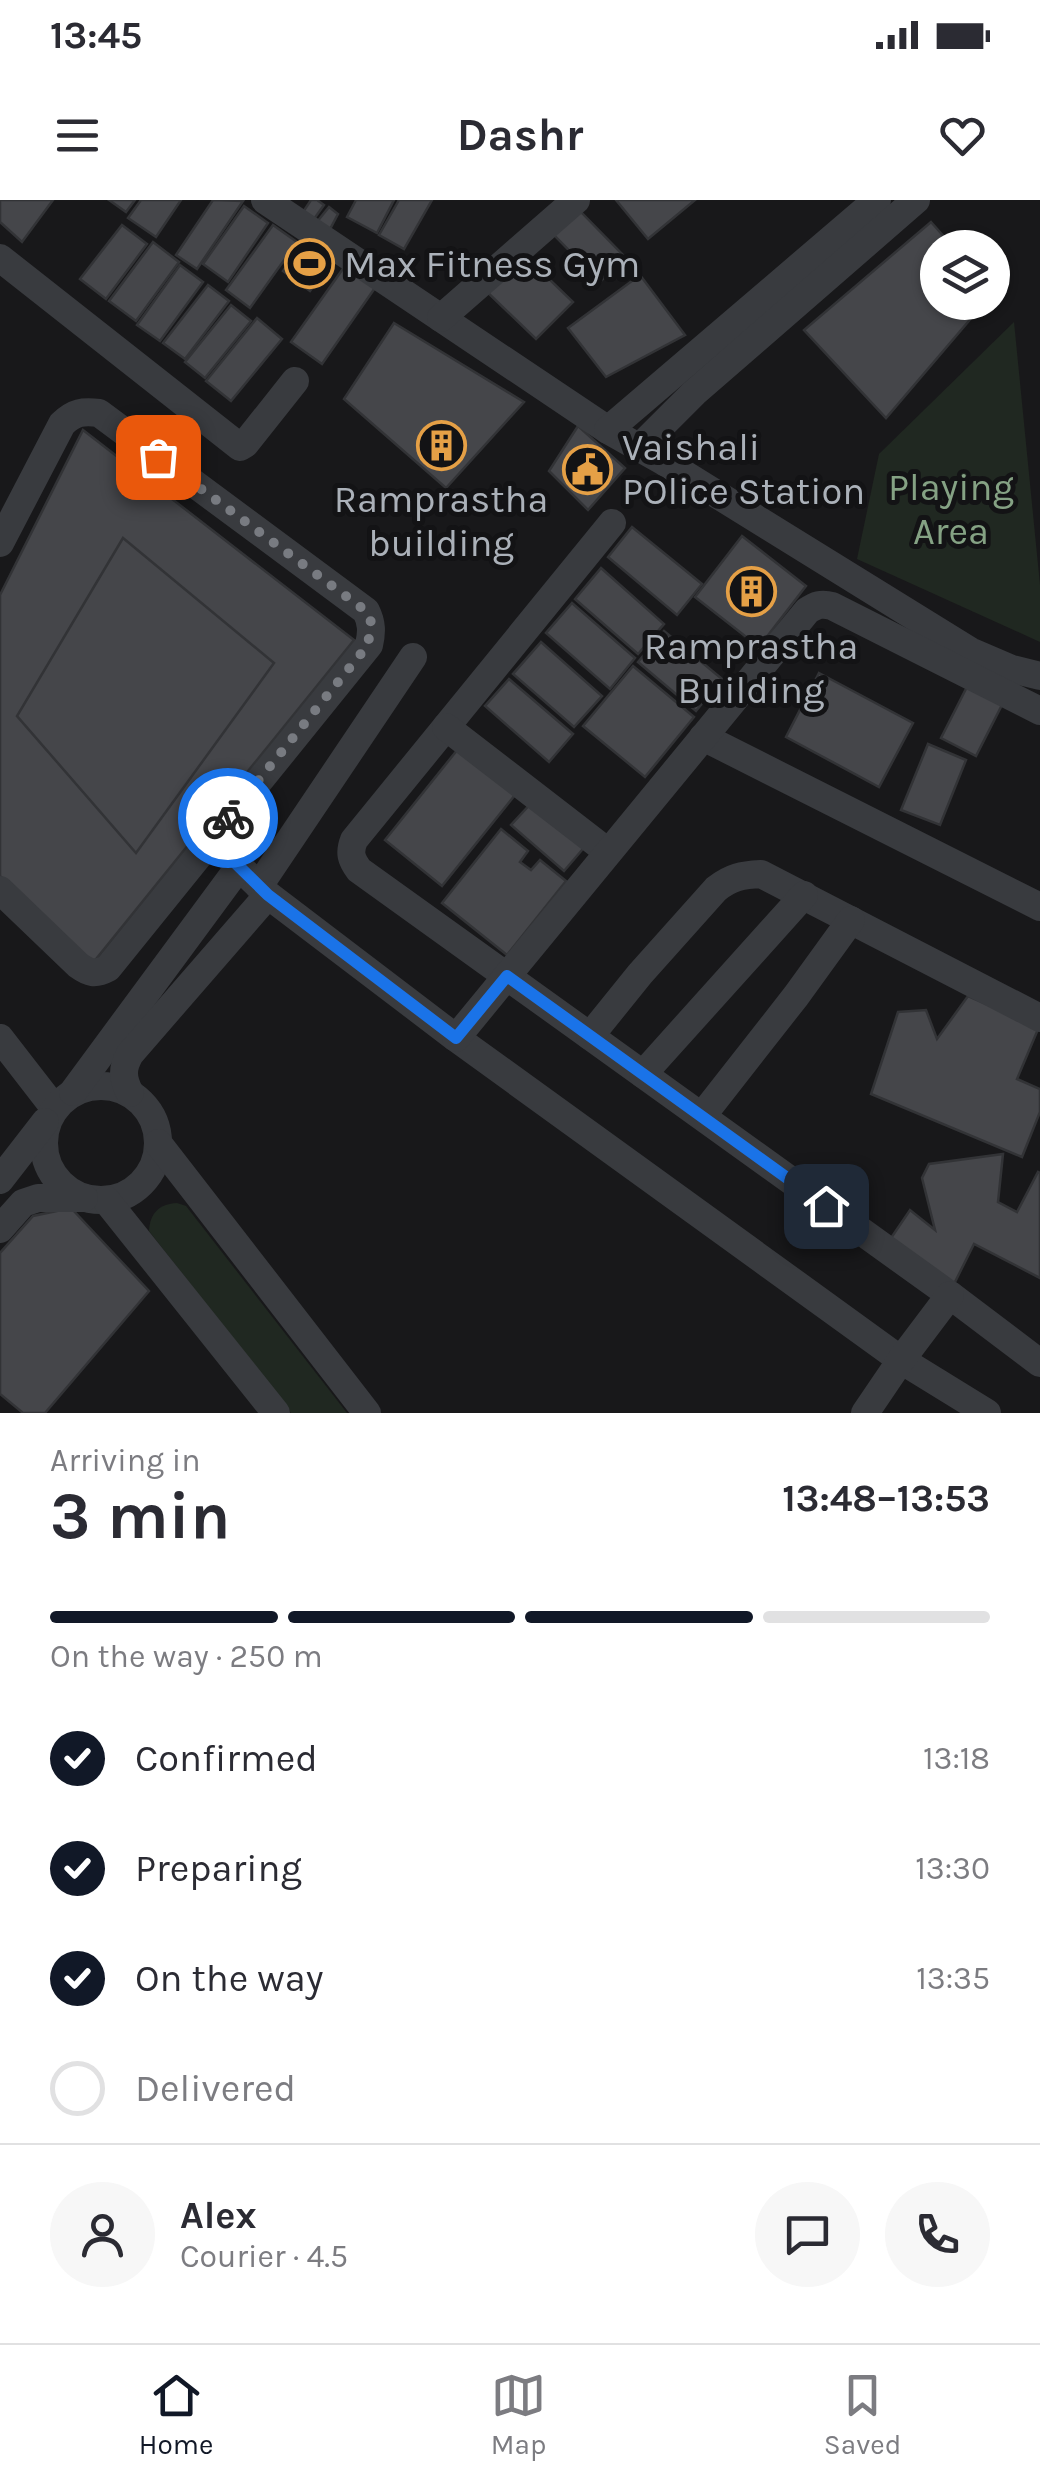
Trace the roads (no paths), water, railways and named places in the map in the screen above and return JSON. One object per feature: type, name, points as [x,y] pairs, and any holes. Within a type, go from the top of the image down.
[{"type":"street","points":[[265,200],[623,438],[970,650],[1012,669],[1040,676]]},
{"type":"street","points":[[441,318],[576,200]]},
{"type":"street","points":[[623,438],[877,200]]},
{"type":"street","points":[[623,438],[694,393],[916,200]]},
{"type":"street","points":[[0,258],[240,447],[294,381]]},
{"type":"street","points":[[0,543],[62,424],[72,414],[99,413],[366,611],[371,622],[368,645],[108,968],[90,973],[78,965],[0,890]]},
{"type":"street","points":[[612,523],[354,840],[352,859],[359,870],[1040,1363]]},
{"type":"street","points":[[456,1038],[814,606],[832,606],[1040,711]]},
{"type":"street","points":[[130,1093],[123,1076],[130,1054],[413,657]]},
{"type":"street","points":[[446,727],[608,852]]},
{"type":"street","points":[[703,738],[1040,907]]},
{"type":"street","points":[[211,839],[255,882],[456,1038],[901,1360],[987,1413]]},
{"type":"street","points":[[590,1036],[716,889],[728,880],[761,874],[1040,1018]]},
{"type":"street","points":[[2,1172],[255,882]]},
{"type":"street","points":[[643,1074],[804,895]]},
{"type":"street","points":[[702,1116],[851,920]]},
{"type":"street","points":[[0,1038],[58,1107]]},
{"type":"street","points":[[0,1229],[23,1203],[38,1198],[96,1199],[118,1198],[140,1185],[156,1158],[158,1143],[156,1127],[143,1103],[130,1093],[115,1086],[89,1086],[58,1107],[43,1134],[50,1169],[62,1185],[96,1199],[276,1413]]},
{"type":"street","points":[[158,1143],[367,1413]]},
{"type":"street","points":[[866,1413],[950,1295]]},
{"type":"place","name":"Max Fitness Gym","points":[[309,264]]},
{"type":"place","name":"Ramprastha building","points":[[441,445]]},
{"type":"place","name":"Vaishali POlice Station","points":[[587,469]]},
{"type":"place","name":"Ramprastha Building","points":[[751,592]]},
{"type":"park label","name":"Playing Area","points":[[951,508]]}]
